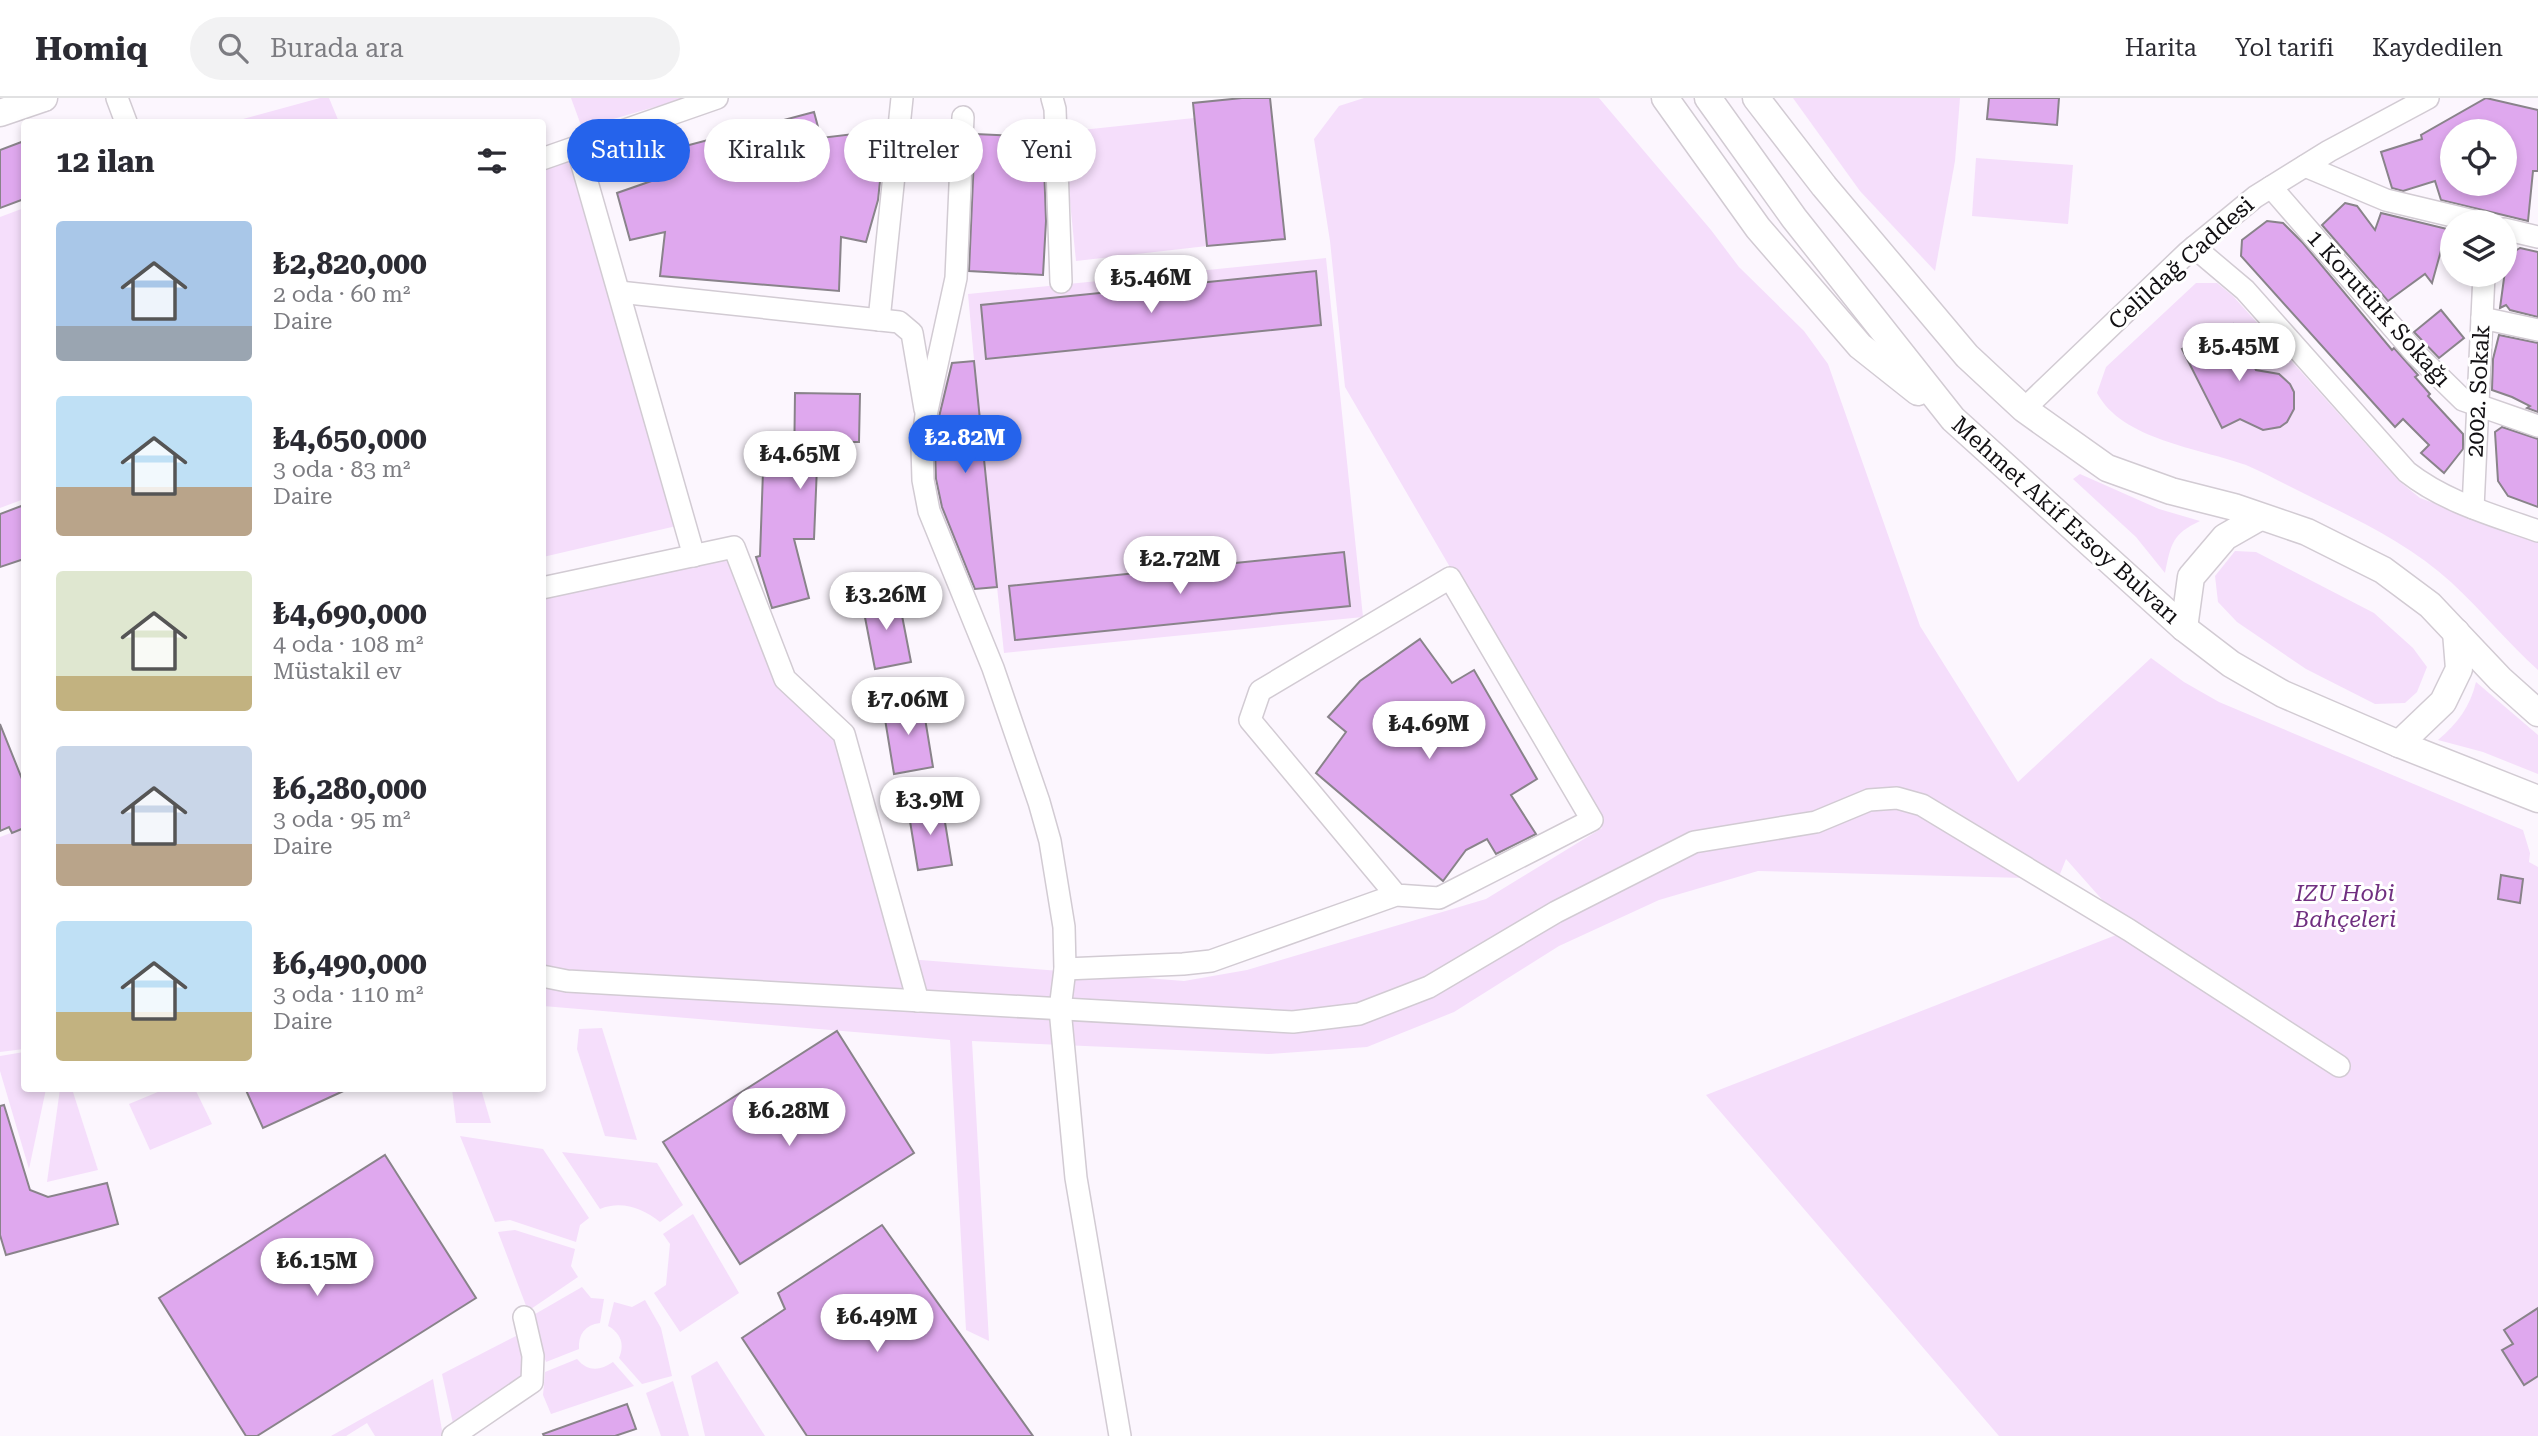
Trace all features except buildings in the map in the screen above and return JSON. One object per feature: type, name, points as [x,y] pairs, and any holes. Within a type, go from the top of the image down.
[{"type":"main road","points":[[0,107],[11,98]]},
{"type":"main road","points":[[0,113],[44,98]]},
{"type":"main road","points":[[1665,98],[1758,228],[1860,346],[1953,419]]},
{"type":"main road","name":"Mehmet Akif Ersoy Bulvarı","points":[[1708,98],[1794,218],[1953,419],[2184,628],[2231,664],[2283,694],[2538,799]]},
{"type":"main road","points":[[1756,98],[1824,186],[1968,356],[2024,409],[2107,468],[2171,491],[2234,507],[2307,532],[2383,570],[2430,605],[2500,679],[2538,713]]},
{"type":"main road","points":[[2184,628],[2191,577],[2225,537],[2260,517]]},
{"type":"main road","points":[[2399,744],[2443,702],[2459,669],[2456,632]]},
{"type":"street","points":[[117,98],[125,119]]},
{"type":"street","points":[[657,119],[717,98]]},
{"type":"street","points":[[879,320],[902,98]]},
{"type":"street","points":[[1052,98],[1055,109],[1061,282]]},
{"type":"street","name":"Celildağ Caddesi","points":[[2024,409],[2194,247],[2255,197],[2428,98]]},
{"type":"street","points":[[963,117],[956,278],[926,415],[922,447],[923,480],[929,511],[993,668],[1039,802],[1058,883],[1064,927],[1065,969],[1060,1009],[1076,1178],[1120,1436]]},
{"type":"street","points":[[546,158],[567,150]]},
{"type":"street","points":[[2305,166],[2386,200],[2440,213]]},
{"type":"street","points":[[587,182],[694,556]]},
{"type":"street","name":"1 Korutürk Sokağı","points":[[2271,187],[2416,354],[2463,400],[2538,426]]},
{"type":"street","points":[[2517,232],[2538,237]]},
{"type":"street","points":[[2194,247],[2245,290],[2407,472],[2426,488],[2538,531]]},
{"type":"street","name":"2002. Sokak","points":[[2473,508],[2483,287]]},
{"type":"street","points":[[619,292],[899,322],[912,333],[926,415]]},
{"type":"street","points":[[2482,318],[2538,330]]},
{"type":"street","points":[[546,587],[733,547],[785,679],[844,734],[918,1001]]},
{"type":"street","points":[[1065,969],[1211,961],[1396,895],[1439,898],[1592,820],[1450,578],[1261,691],[1250,720],[1396,895]]},
{"type":"street","points":[[546,977],[567,981],[1293,1022],[1359,1014],[1429,987],[1556,912],[1694,842],[1816,821],[1869,800],[1897,799],[1923,806],[2129,930],[2339,1066]]},
{"type":"street","points":[[453,1436],[533,1382],[533,1356],[524,1317]]},
{"type":"green space","points":[[320,98],[329,98],[338,119],[243,119]]},
{"type":"green space","points":[[571,98],[686,98],[613,119],[579,119]]},
{"type":"green space","name":"IZU Hobi Bahçeleri","points":[[1364,98],[1599,98],[1739,267],[1804,331],[1828,364],[1920,626],[2018,782],[2151,658],[2184,682],[2219,702],[2523,830],[2530,853],[2529,862],[2538,867],[2538,1436],[1999,1436],[1706,1095],[2129,930],[2066,859],[2058,879],[1758,871],[1659,900],[1559,946],[1454,1012],[1367,1047],[1269,1054],[972,1041],[989,1341],[966,1330],[950,1040],[546,1006],[546,587],[734,547],[785,679],[844,734],[908,959],[1184,981],[1247,970],[1486,899],[1602,828],[1345,387],[1330,241],[1314,139],[1339,106]]},
{"type":"green space","points":[[1793,98],[1960,98],[1955,161],[1935,271],[1860,191]]},
{"type":"green space","points":[[1194,118],[1207,246],[1076,261],[1068,182],[1096,182],[1096,128]]},
{"type":"green space","points":[[567,150],[567,182],[587,182],[685,524],[546,556],[546,158]]},
{"type":"green space","points":[[1976,158],[2073,165],[2068,224],[1972,216]]},
{"type":"green space","points":[[21,209],[21,500],[0,508],[0,217]]},
{"type":"green space","points":[[1326,258],[1363,617],[1004,653],[997,587],[975,589],[946,532],[933,479],[935,424],[952,363],[974,360],[968,294]]},
{"type":"green space","points":[[2196,283],[2217,283],[2233,296],[2399,481],[2420,498],[2538,541],[2538,670],[2452,583],[2400,544],[2253,468],[2143,432],[2124,422],[2109,409],[2097,393],[2106,367]]},
{"type":"green space","points":[[2080,474],[2159,509],[2200,521],[2174,541],[2165,573],[2136,537],[2073,479]]},
{"type":"green space","points":[[2235,551],[2256,552],[2374,613],[2413,648],[2427,667],[2417,692],[2405,703],[2375,704],[2306,669],[2237,622],[2218,602],[2215,576]]},
{"type":"green space","points":[[2476,682],[2538,735],[2538,774],[2483,752],[2438,740],[2462,714]]},
{"type":"green space","points":[[21,829],[21,1049],[0,1052],[0,837]]},
{"type":"green space","points":[[602,1028],[637,1140],[605,1136],[577,1049],[579,1029]]},
{"type":"green space","points":[[21,1052],[21,1092],[45,1092],[29,1169],[0,1071],[0,1056]]},
{"type":"green space","points":[[60,1092],[73,1092],[98,1170],[47,1182]]},
{"type":"green space","points":[[158,1092],[196,1092],[212,1124],[150,1150],[129,1104]]},
{"type":"green space","points":[[452,1092],[482,1092],[491,1123],[456,1123]]},
{"type":"green space","points":[[460,1136],[543,1149],[589,1218],[580,1225],[576,1242],[510,1220],[495,1222]]},
{"type":"green space","points":[[562,1152],[657,1163],[683,1205],[660,1222],[646,1213],[624,1205],[600,1209]]},
{"type":"green space","points":[[693,1214],[739,1293],[680,1332],[654,1293],[666,1285],[670,1244],[663,1234]]},
{"type":"green space","points":[[515,1230],[575,1249],[571,1266],[578,1277],[528,1311],[498,1232]]},
{"type":"green space","points":[[582,1287],[591,1298],[604,1299],[600,1323],[583,1331],[579,1349],[546,1362],[530,1317]]},
{"type":"green space","points":[[645,1300],[661,1328],[672,1376],[642,1384],[619,1358],[621,1340],[608,1326],[614,1302],[632,1307]]},
{"type":"green space","points":[[516,1336],[529,1376],[454,1428],[442,1374]]},
{"type":"green space","points":[[577,1359],[594,1369],[613,1362],[634,1386],[551,1414],[543,1395],[545,1372]]},
{"type":"green space","points":[[717,1361],[765,1436],[705,1436],[691,1376]]},
{"type":"green space","points":[[433,1379],[443,1436],[375,1436],[367,1423],[346,1436],[331,1436]]},
{"type":"green space","points":[[673,1381],[689,1436],[661,1436],[646,1393]]}]
